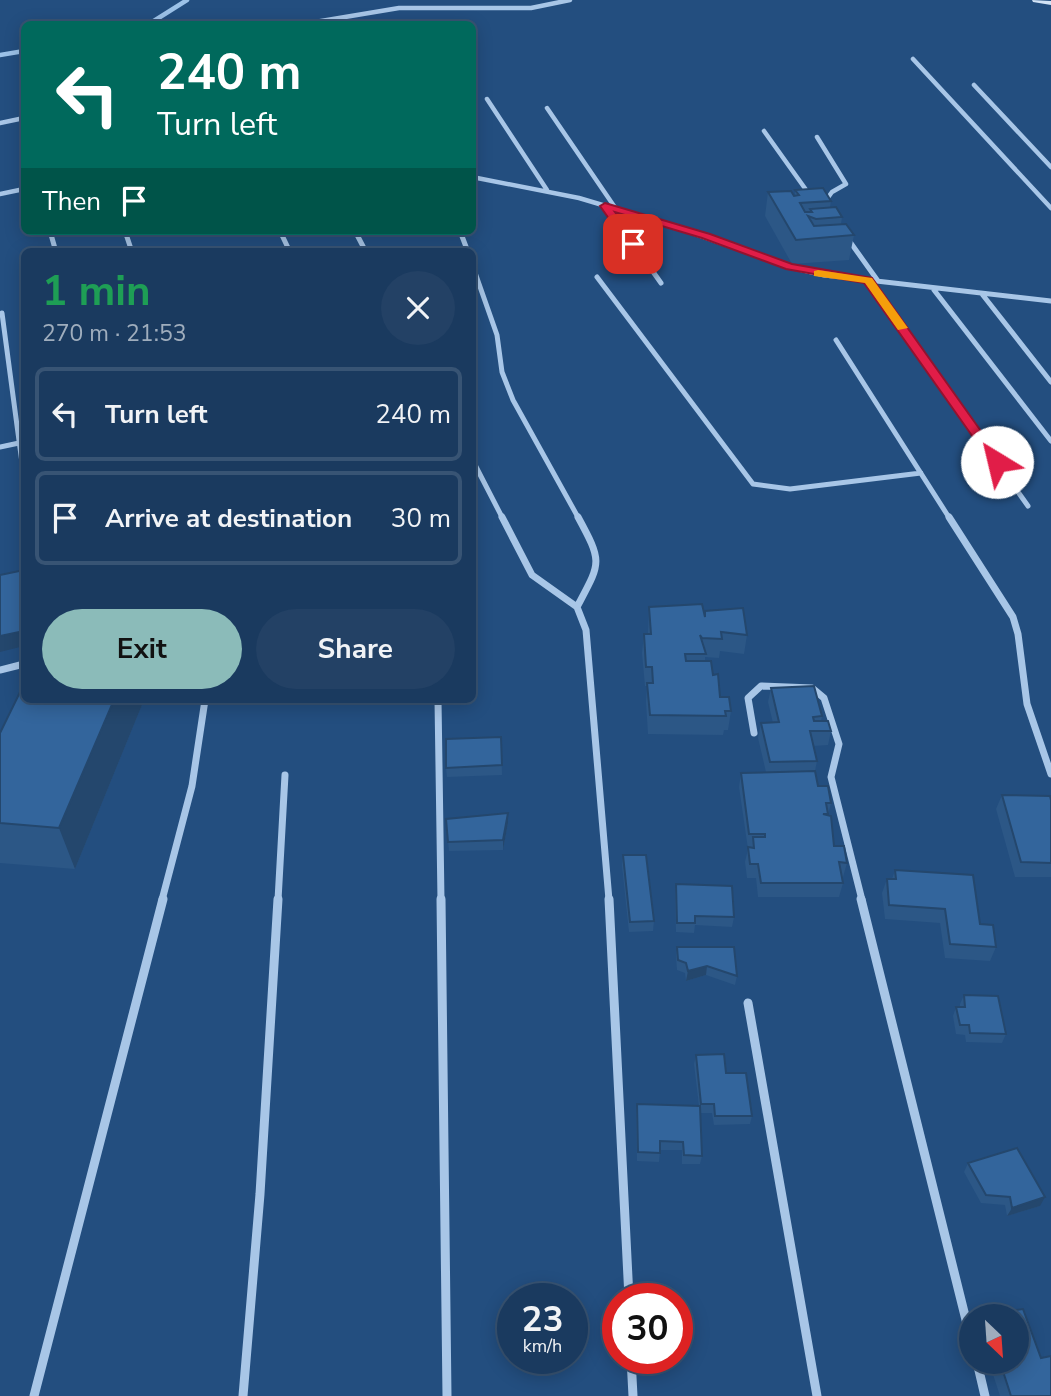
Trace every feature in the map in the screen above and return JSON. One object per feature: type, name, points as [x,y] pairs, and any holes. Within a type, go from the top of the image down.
[{"type":"main road","points":[[1036,0],[1051,3]]},
{"type":"street","points":[[321,21],[399,8],[531,8],[570,0]]},
{"type":"street","points":[[913,59],[1051,208]]},
{"type":"street","points":[[974,85],[1051,167]]},
{"type":"street","points":[[487,99],[547,190]]},
{"type":"street","points":[[547,108],[617,210]]},
{"type":"street","points":[[0,123],[21,119]]},
{"type":"street","points":[[764,131],[803,189],[824,204],[832,215]]},
{"type":"street","points":[[817,137],[846,184],[832,192],[824,204]]},
{"type":"street","points":[[476,178],[547,190],[605,206],[706,236],[790,267],[934,290],[1051,301]]},
{"type":"street","points":[[0,194],[21,190]]},
{"type":"street","points":[[605,206],[661,283]]},
{"type":"street","points":[[847,237],[878,281]]},
{"type":"street","points":[[476,275],[497,335],[502,372],[509,391],[594,549],[598,567],[592,584],[577,607]]},
{"type":"street","points":[[597,277],[753,484],[790,489],[921,473]]},
{"type":"street","points":[[868,280],[1028,506]]},
{"type":"street","points":[[934,290],[1051,441]]},
{"type":"street","points":[[982,294],[1051,383]]},
{"type":"street","points":[[2,313],[21,457]]},
{"type":"street","points":[[836,340],[997,588],[1021,634],[1021,678],[1031,719],[1051,774]]},
{"type":"street","points":[[0,447],[19,443]]},
{"type":"street","points":[[476,467],[532,575],[577,607],[582,615],[588,642],[613,943],[628,1283]]},
{"type":"street","points":[[0,670],[21,665]]},
{"type":"street","points":[[754,733],[748,698],[761,686],[812,688],[824,698],[839,744],[831,776],[962,1304]]},
{"type":"street","points":[[34,1396],[191,786],[205,703]]},
{"type":"street","points":[[438,703],[447,1396]]},
{"type":"street","points":[[243,1396],[260,1194],[285,775]]},
{"type":"street","points":[[748,1003],[817,1396]]},
{"type":"street","points":[[632,1374],[633,1396]]},
{"type":"street","points":[[979,1374],[985,1396]]},
{"type":"building","points":[[823,188],[831,201],[800,203],[805,212],[812,212],[810,209],[836,207],[842,217],[816,219],[808,216],[814,226],[846,224],[854,235],[796,240],[768,192],[791,191],[794,196],[799,195],[795,190]]},
{"type":"building","points":[[21,571],[21,632],[0,636],[0,575]]},
{"type":"building","points":[[702,604],[705,617],[705,611],[743,608],[747,635],[721,632],[722,639],[702,638],[700,635],[706,654],[685,654],[686,661],[711,661],[713,675],[718,674],[720,697],[729,697],[731,711],[725,711],[726,716],[650,715],[647,683],[653,683],[652,667],[646,667],[644,634],[651,634],[649,607]]},
{"type":"building","points":[[814,686],[822,716],[813,717],[814,721],[828,721],[831,731],[810,731],[817,761],[770,762],[761,723],[779,722],[771,688]]},
{"type":"building","points":[[21,690],[21,703],[113,703],[59,828],[0,823],[0,733]]},
{"type":"building","points":[[501,737],[502,765],[446,768],[446,739]]},
{"type":"building","points":[[815,771],[818,786],[828,786],[831,803],[826,803],[828,814],[823,814],[831,816],[834,846],[844,846],[847,863],[839,862],[843,883],[761,883],[758,864],[750,864],[748,847],[754,848],[753,837],[765,837],[765,834],[749,834],[741,773]]},
{"type":"building","points":[[1002,795],[1050,796],[1051,863],[1021,862]]},
{"type":"building","points":[[508,813],[503,840],[448,842],[446,819]]},
{"type":"building","points":[[623,855],[646,855],[654,921],[630,922]]},
{"type":"building","points":[[895,870],[973,875],[980,924],[993,925],[996,947],[950,944],[945,909],[889,905],[887,879],[896,879]]},
{"type":"building","points":[[676,884],[732,886],[734,917],[695,916],[695,923],[677,923]]},
{"type":"building","points":[[677,947],[734,947],[737,976],[707,966],[688,971],[686,963],[678,960]]},
{"type":"building","points":[[964,995],[998,996],[1006,1034],[970,1033],[969,1025],[960,1025],[956,1007],[965,1007]]},
{"type":"building","points":[[724,1054],[726,1073],[746,1073],[752,1116],[715,1116],[714,1104],[701,1104],[696,1055]]},
{"type":"building","points":[[637,1104],[700,1106],[702,1156],[684,1155],[683,1142],[660,1141],[660,1153],[638,1152]]},
{"type":"building","points":[[1017,1148],[1045,1197],[1012,1208],[1010,1197],[986,1195],[968,1163]]},
{"type":"building","points":[[1029,1325],[1041,1358],[1051,1356],[1051,1396],[1011,1396],[1004,1374],[1029,1374]]},
{"type":"waterway","points":[[154,21],[187,0]]},
{"type":"waterway","points":[[0,55],[21,52]]},
{"type":"slow traffic","points":[[818,274],[868,280],[902,328]]},
{"type":"route","points":[[633,244],[605,206],[706,236],[790,267],[824,275],[868,280],[997,462]]}]
